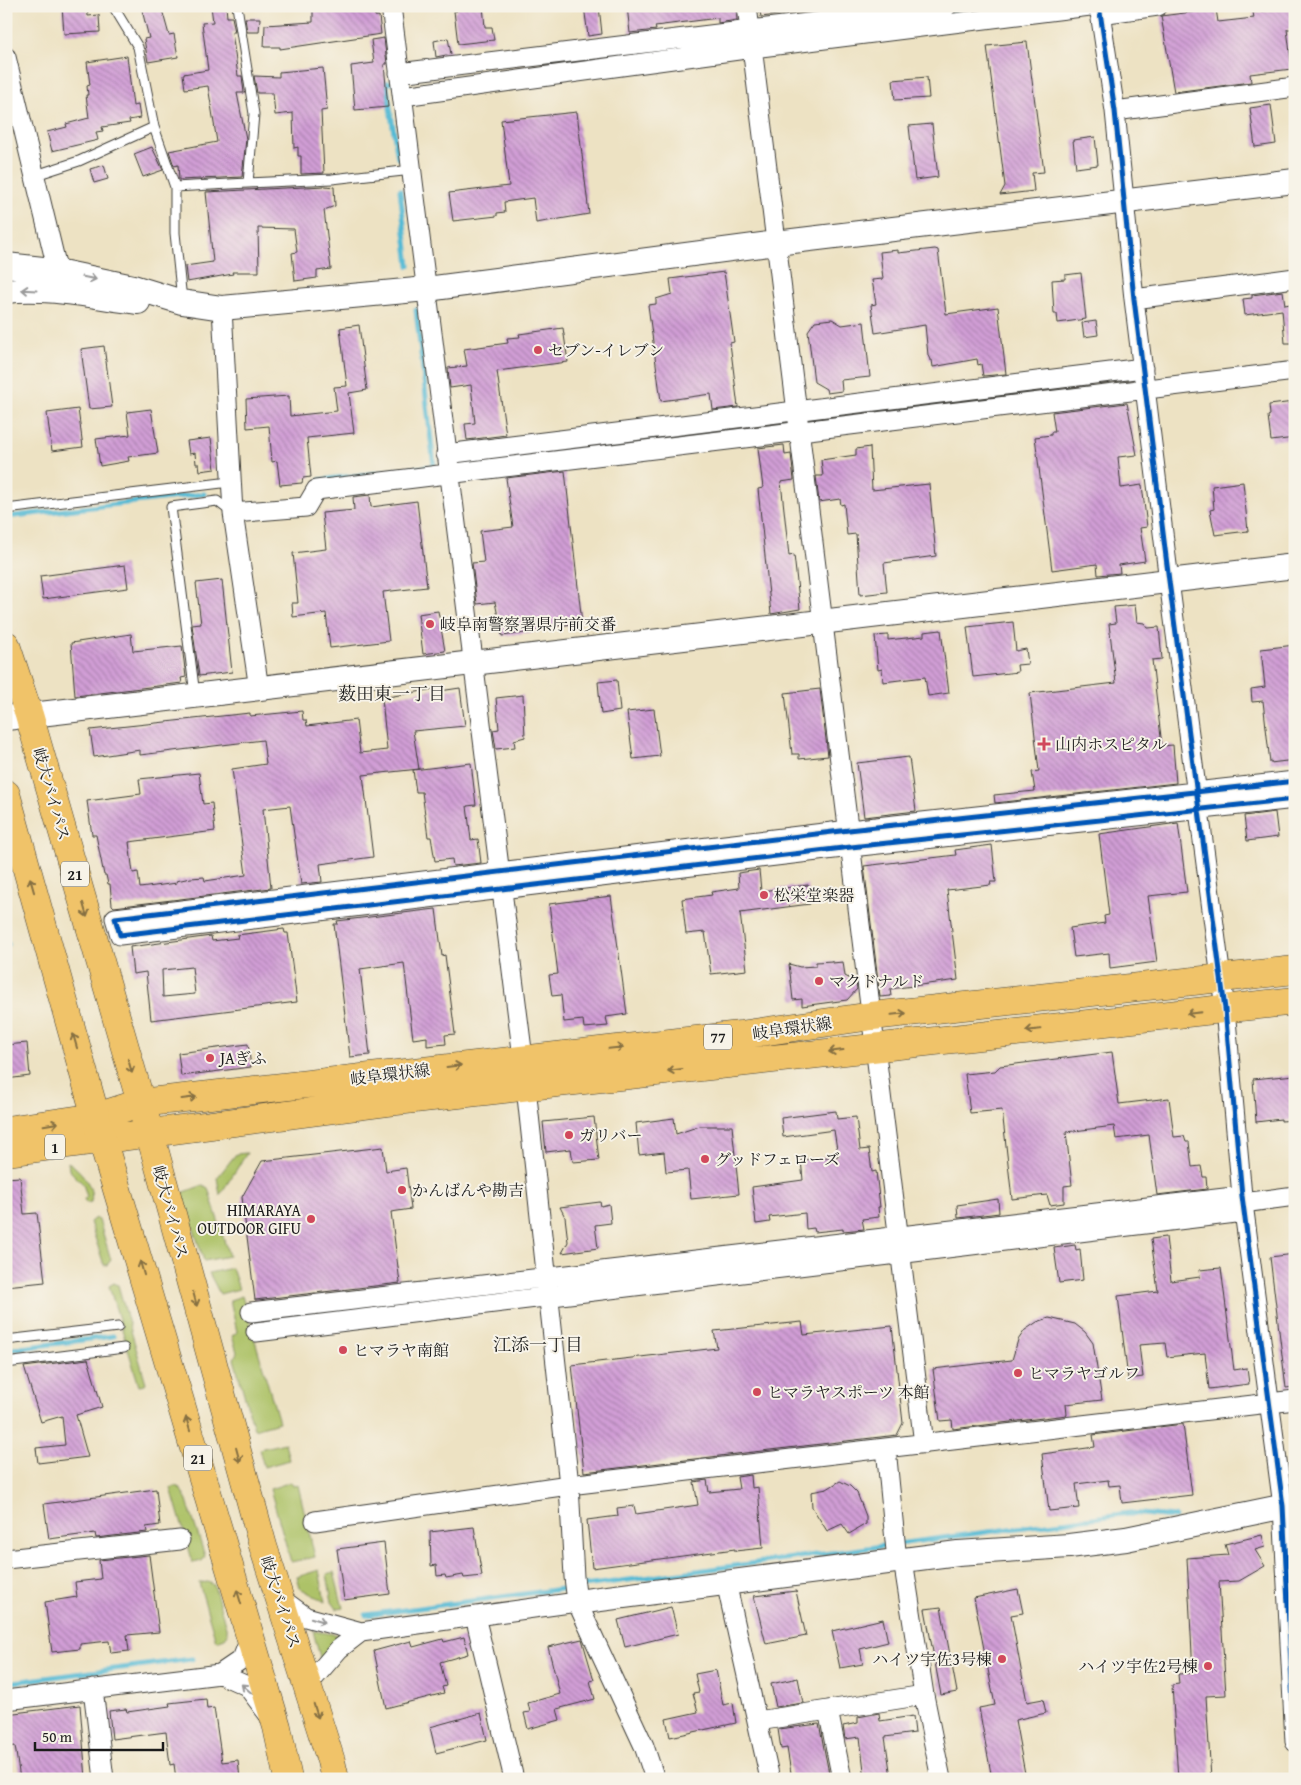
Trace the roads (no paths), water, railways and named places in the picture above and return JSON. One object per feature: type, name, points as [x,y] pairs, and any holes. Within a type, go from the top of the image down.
[{"type":"main road","name":"岐大バイパス","points":[[6,645],[18,716],[150,1134],[263,1546],[334,1773]]},
{"type":"main road","name":"21","points":[[6,794],[99,1128],[251,1636],[277,1727],[288,1779]]},
{"type":"main road","name":"岐阜環状線","points":[[140,1103],[523,1058],[740,1035],[872,1016],[1295,970]]},
{"type":"main road","name":"岐阜環状線","points":[[150,1134],[387,1102],[876,1046],[1295,1001]]},
{"type":"main road","name":"77","points":[[99,1128],[140,1103]]},
{"type":"main road","name":"77","points":[[99,1128],[150,1134]]},
{"type":"main road","name":"1","points":[[6,1130],[99,1128]]},
{"type":"main road","name":"1","points":[[6,1152],[99,1128]]},
{"type":"street","points":[[391,6],[523,1058]]},
{"type":"street","points":[[748,6],[924,1444]]},
{"type":"street","points":[[403,96],[752,40],[947,6]]},
{"type":"street","points":[[399,73],[1097,9],[1158,6]]},
{"type":"street","points":[[1097,9],[1115,111],[1134,299],[1225,1009],[1243,1204],[1269,1403],[1289,1505],[1295,1742]]},
{"type":"street","points":[[6,57],[56,264],[52,270]]},
{"type":"street","points":[[1115,111],[1295,87]]},
{"type":"street","points":[[6,265],[52,270],[133,287],[182,302],[222,308],[427,288],[776,242],[1295,181]]},
{"type":"street","points":[[1134,299],[1295,278]]},
{"type":"street","points":[[6,291],[24,289],[75,293],[148,304],[182,302]]},
{"type":"street","points":[[222,308],[233,513],[259,690]]},
{"type":"street","points":[[446,454],[1143,368]]},
{"type":"street","points":[[233,513],[306,507],[316,490],[1295,371]]},
{"type":"street","points":[[18,716],[259,690],[1295,566]]},
{"type":"street","points":[[1198,801],[1295,781]]},
{"type":"street","points":[[500,879],[120,935],[115,918],[500,879],[850,838],[1198,801],[1295,799]]},
{"type":"street","points":[[526,1087],[569,1485],[576,1592],[644,1746],[655,1779]]},
{"type":"street","points":[[256,1332],[549,1297],[900,1245],[1243,1204],[1295,1196]]},
{"type":"street","points":[[251,1312],[546,1277],[900,1245]]},
{"type":"street","points":[[315,1521],[569,1485],[1295,1400]]},
{"type":"street","points":[[886,1448],[897,1552],[941,1779]]},
{"type":"street","points":[[280,1598],[306,1616],[361,1632],[475,1616],[576,1592],[726,1582],[897,1552],[958,1553],[1069,1546],[1126,1539],[1289,1505]]},
{"type":"street","points":[[6,1559],[180,1540]]},
{"type":"street","points":[[726,1582],[770,1779]]},
{"type":"street","points":[[475,1616],[514,1779]]},
{"type":"street","points":[[308,1686],[339,1649],[361,1632]]},
{"type":"street","points":[[6,1700],[220,1674],[242,1659],[251,1636]]},
{"type":"street","points":[[220,1674],[247,1686],[277,1727]]},
{"type":"street","points":[[93,1689],[104,1779]]},
{"type":"street","points":[[758,1721],[924,1695]]},
{"type":"street","points":[[828,1710],[842,1779]]},
{"type":"lane","points":[[112,6],[138,47],[154,128],[175,187],[176,233],[182,302]]},
{"type":"lane","points":[[237,6],[254,114],[248,183]]},
{"type":"lane","points":[[36,175],[79,161],[154,128]]},
{"type":"lane","points":[[175,187],[332,179],[412,170]]},
{"type":"lane","points":[[6,509],[230,482]]},
{"type":"lane","points":[[195,697],[171,507],[217,501],[233,513]]},
{"type":"lane","points":[[6,1340],[118,1327]]},
{"type":"lane","points":[[6,1363],[124,1348]]},
{"type":"waterway","points":[[947,14],[1008,6]]},
{"type":"waterway","points":[[394,83],[386,83],[398,158]]},
{"type":"waterway","points":[[400,190],[409,266]]},
{"type":"waterway","points":[[320,480],[434,466],[416,310]]},
{"type":"waterway","points":[[463,462],[626,443]]},
{"type":"waterway","points":[[6,517],[204,494]]},
{"type":"waterway","points":[[258,1321],[271,1319]]},
{"type":"waterway","points":[[6,1350],[113,1336]]},
{"type":"waterway","points":[[366,1615],[1130,1513],[1175,1517]]},
{"type":"waterway","points":[[6,1683],[192,1659]]},
{"type":"place","name":"セブン-イレブン","points":[[538,350]]},
{"type":"place","name":"岐阜南警察署県庁前交番","points":[[430,624]]},
{"type":"place","name":"山内ホスピタル","points":[[1044,744]]},
{"type":"place","name":"松栄堂楽器","points":[[764,895]]},
{"type":"place","name":"マクドナルド","points":[[819,981]]},
{"type":"place","name":"JAぎふ","points":[[210,1058]]},
{"type":"place","name":"ガリバー","points":[[569,1135]]},
{"type":"place","name":"グッドフェローズ","points":[[705,1159]]},
{"type":"place","name":"かんばんや勘吉","points":[[402,1190]]},
{"type":"place","name":"HIMARAYA OUTDOOR GIFU","points":[[311,1219]]},
{"type":"place","name":"ヒマラヤ南館","points":[[343,1350]]},
{"type":"place","name":"ヒマラヤゴルフ","points":[[1018,1373]]},
{"type":"place","name":"ヒマラヤスポーツ 本館","points":[[757,1392]]},
{"type":"place","name":"ハイツ宇佐3号棟","points":[[1002,1659]]},
{"type":"place","name":"ハイツ宇佐2号棟","points":[[1208,1666]]},
{"type":"district","name":"薮田東一丁目","points":[[392,693]]},
{"type":"district","name":"江添一丁目","points":[[538,1344]]}]
